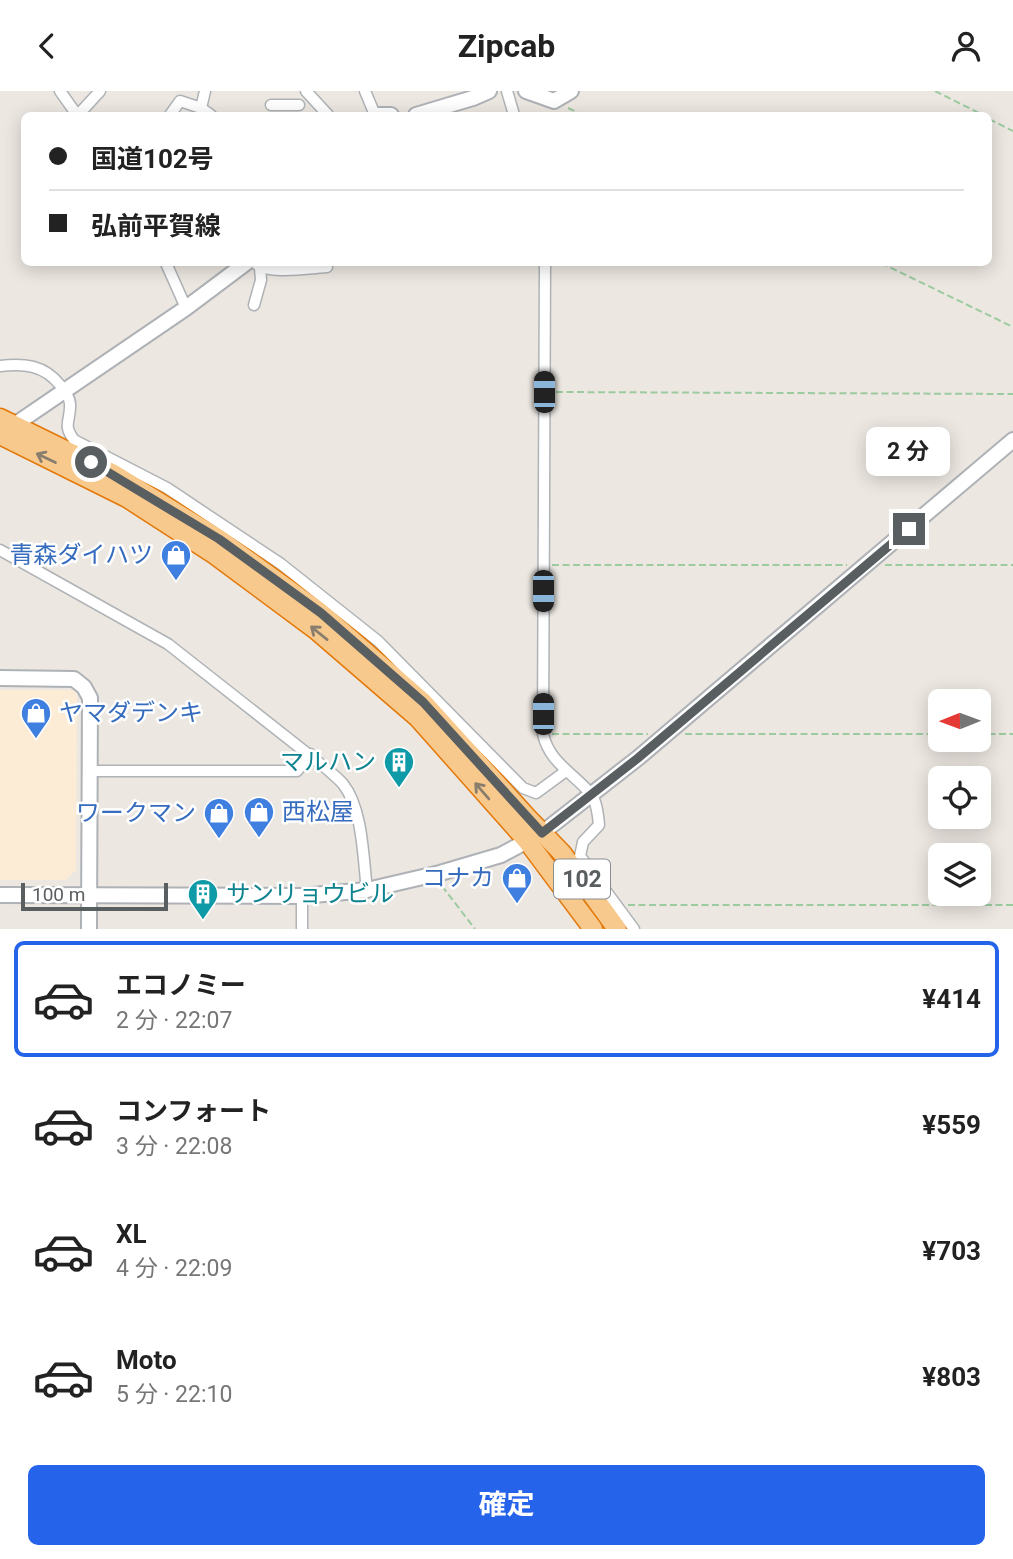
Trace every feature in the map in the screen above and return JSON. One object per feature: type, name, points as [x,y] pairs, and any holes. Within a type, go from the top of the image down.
[{"type":"highway","name":"102","points":[[8,421],[112,473],[209,532],[321,613],[423,702],[535,838],[593,929]]},
{"type":"highway","name":"102","points":[[0,435],[127,498],[215,555],[316,630],[418,718],[535,838],[562,853],[617,929]]},
{"type":"street","points":[[60,91],[75,112]]},
{"type":"street","points":[[80,112],[100,91]]},
{"type":"street","points":[[201,108],[205,91]]},
{"type":"street","points":[[306,91],[325,112]]},
{"type":"street","points":[[365,91],[376,112]]},
{"type":"street","points":[[426,112],[489,91]]},
{"type":"street","points":[[507,91],[513,112]]},
{"type":"street","points":[[526,91],[554,101],[571,91]]},
{"type":"street","points":[[172,112],[180,101],[207,112]]},
{"type":"street","points":[[271,105],[299,104]]},
{"type":"street","points":[[287,105],[290,112]]},
{"type":"street","points":[[167,266],[186,308]]},
{"type":"street","points":[[0,435],[8,421],[65,391],[251,266]]},
{"type":"street","points":[[254,305],[261,281],[255,266]]},
{"type":"street","points":[[259,266],[270,270],[327,267]]},
{"type":"street","points":[[545,266],[543,734],[546,747],[566,771],[592,795],[599,825],[583,842],[580,856],[634,929]]},
{"type":"street","points":[[0,366],[31,365],[54,377],[65,391],[71,405],[66,425],[74,440],[167,488],[281,564],[378,641],[523,788],[536,793],[566,771]]},
{"type":"street","points":[[0,895],[302,896],[367,890],[501,855],[535,838],[592,795],[1013,440]]},
{"type":"street","points":[[0,550],[168,644],[310,754],[343,783],[352,801],[359,828],[367,890]]},
{"type":"street","points":[[0,678],[75,679],[84,687],[90,698],[89,929]]},
{"type":"street","points":[[89,771],[297,771],[310,754]]},
{"type":"street","points":[[302,896],[302,929]]},
{"type":"path","points":[[935,91],[977,112]]},
{"type":"path","points":[[554,101],[577,112]]},
{"type":"path","points":[[992,120],[1013,131]]},
{"type":"path","points":[[887,266],[1013,327]]},
{"type":"path","points":[[544,392],[1013,394]]},
{"type":"path","points":[[543,565],[1013,565]]},
{"type":"path","points":[[543,734],[928,734]]},
{"type":"path","points":[[991,734],[1013,734]]},
{"type":"path","points":[[442,886],[475,929]]},
{"type":"path","points":[[617,905],[1013,905]]},
{"type":"shaded area","points":[[0,690],[73,690],[77,694],[76,870],[66,880],[0,880]]},
{"type":"place","name":"青森ダイハツ","points":[[176,582]]},
{"type":"place","name":"ヤマダデンキ","points":[[36,740]]},
{"type":"place","name":"マルハン","points":[[399,789]]},
{"type":"place","name":"西松屋","points":[[259,839]]},
{"type":"place","name":"ワークマン","points":[[219,840]]},
{"type":"place","name":"コナカ","points":[[517,905]]},
{"type":"place","name":"サンリョウビル","points":[[203,921]]},
{"type":"route","points":[[91,462],[219,539],[321,613],[423,702],[542,833],[638,758],[909,529]]}]
